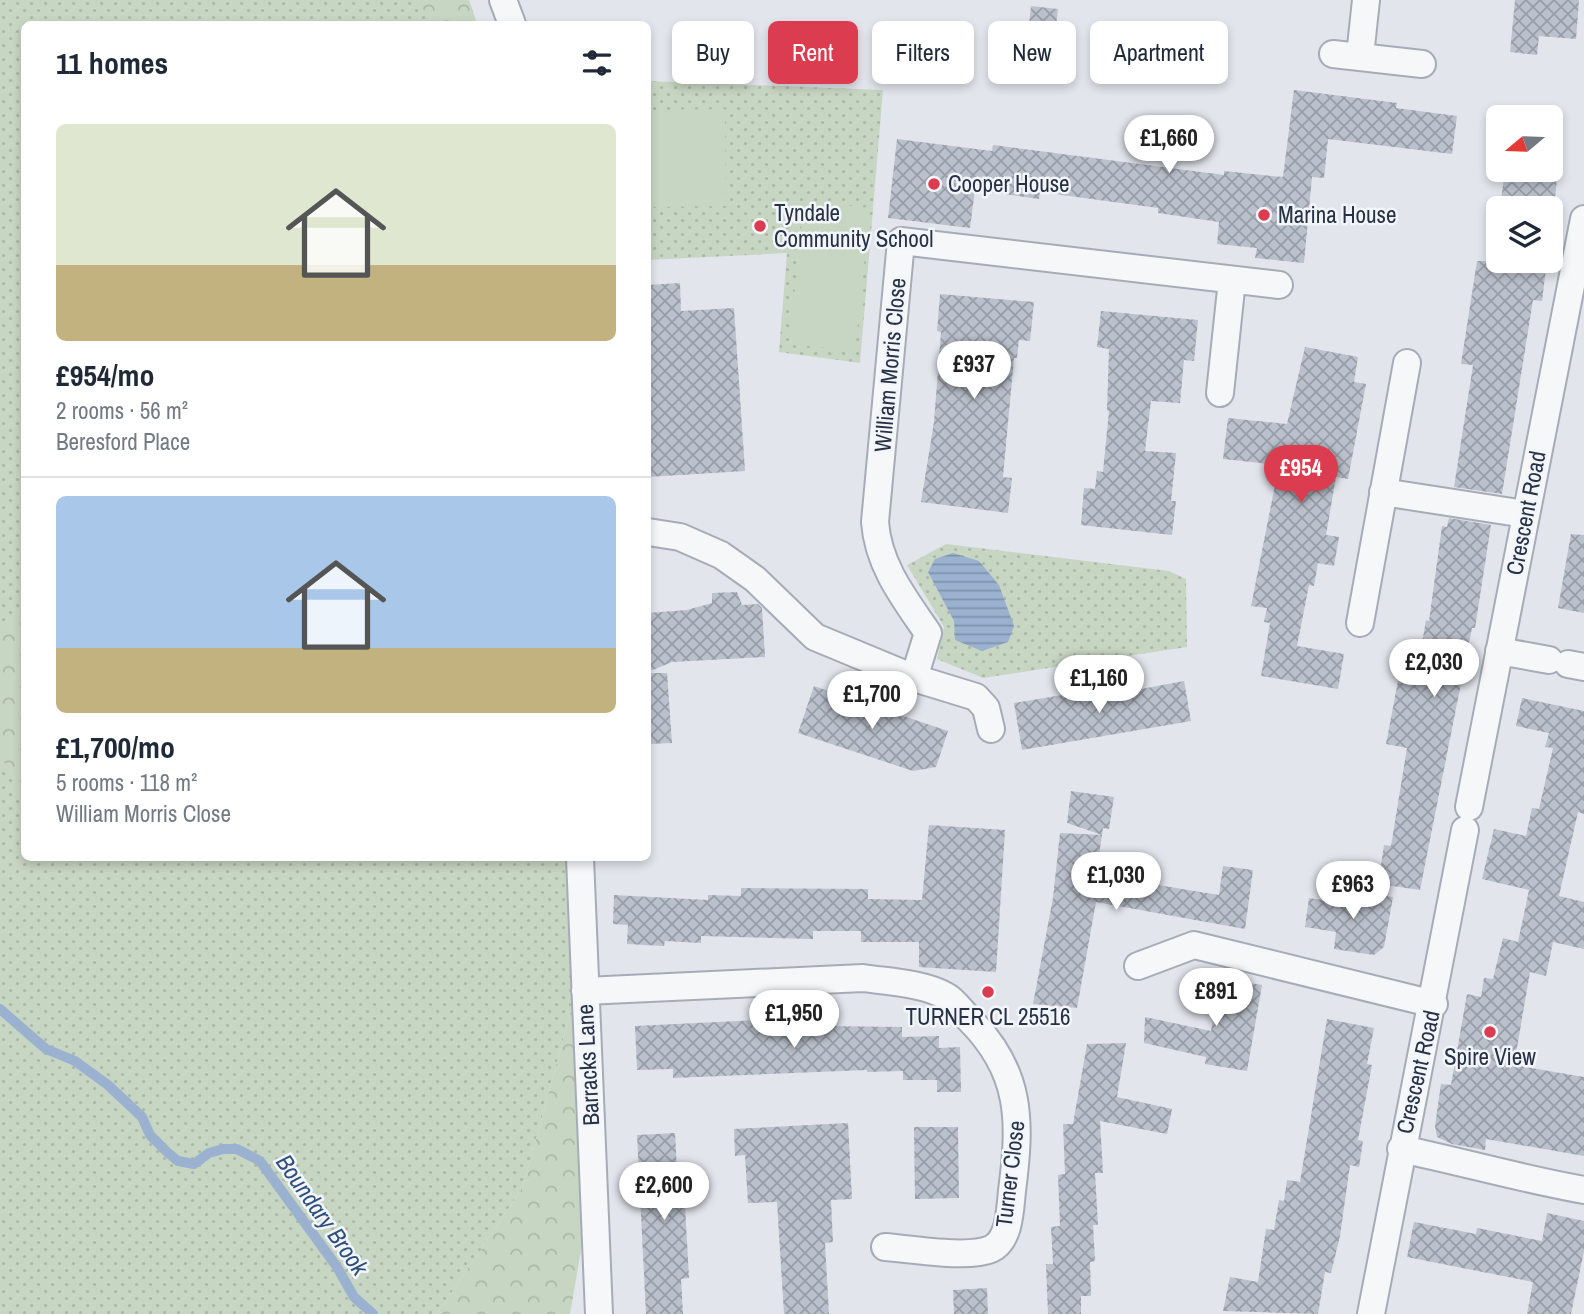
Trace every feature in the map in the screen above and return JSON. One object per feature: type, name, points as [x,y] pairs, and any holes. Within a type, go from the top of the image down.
[{"type":"street","points":[[503,0],[511,21]]},
{"type":"street","points":[[1360,56],[1366,0]]},
{"type":"street","points":[[1333,54],[1422,64]]},
{"type":"street","name":"Crescent Road","points":[[1371,1314],[1401,1149],[1434,1004],[1525,514],[1584,219]]},
{"type":"street","name":"William Morris Close","points":[[914,678],[928,633],[886,568],[877,547],[875,522],[901,241],[1279,285]]},
{"type":"street","points":[[1220,393],[1231,280]]},
{"type":"street","points":[[1360,623],[1406,363]]},
{"type":"street","points":[[1383,492],[1525,514]]},
{"type":"street","points":[[651,532],[680,537],[721,555],[755,579],[814,637],[914,678],[976,697],[986,708],[991,729]]},
{"type":"street","points":[[1499,651],[1567,663]]},
{"type":"street","name":"Barracks Lane","points":[[580,861],[599,1314]]},
{"type":"street","points":[[1138,966],[1194,944],[1434,1004]]},
{"type":"street","name":"Turner Close","points":[[585,991],[863,978],[904,983],[947,997],[986,1036],[1007,1068],[1018,1112],[1016,1161],[1009,1217],[1003,1237],[993,1248],[977,1253],[885,1247]]},
{"type":"street","points":[[1401,1149],[1474,1165],[1520,1179],[1584,1190]]},
{"type":"green space","points":[[0,0],[469,0],[476,21],[21,21],[21,861],[566,861],[575,996],[523,1187],[437,1314],[0,1314]]},
{"type":"green space","points":[[420,0],[469,0],[476,21],[428,21]]},
{"type":"green space","points":[[651,81],[883,90],[860,363],[779,352],[787,253],[651,260]]},
{"type":"green space","points":[[725,109],[726,206],[651,207],[651,110]]},
{"type":"green space","points":[[804,201],[870,208],[855,351],[789,344]]},
{"type":"green space","points":[[946,544],[1169,571],[1186,579],[1187,647],[983,678],[937,659],[944,627],[907,565]]},
{"type":"green space","points":[[21,607],[21,795],[17,796],[7,764],[0,762],[0,632],[12,623]]},
{"type":"green space","points":[[575,996],[585,1227],[570,1314],[437,1314],[523,1187]]},
{"type":"water","points":[[953,553],[979,561],[999,585],[1014,626],[1008,642],[982,651],[955,640],[954,621],[928,572],[935,559]]},
{"type":"building","points":[[1515,0],[1579,0],[1576,39],[1539,36],[1537,55],[1510,52]]},
{"type":"building","points":[[1031,6],[1058,9],[1057,21],[1029,21]]},
{"type":"building","points":[[1294,90],[1397,103],[1396,108],[1457,116],[1452,154],[1328,139],[1324,178],[1312,177],[1304,263],[1255,258],[1257,248],[1217,244],[1219,222],[1158,213],[1158,208],[1040,192],[1039,199],[975,190],[970,228],[888,218],[897,139],[992,151],[993,145],[1224,175],[1224,171],[1283,177]]},
{"type":"building","points":[[1503,182],[1557,182],[1555,196],[1502,196]]},
{"type":"building","points":[[1477,261],[1486,261],[1486,273],[1546,273],[1542,301],[1533,300],[1502,494],[1454,487],[1473,365],[1461,364]]},
{"type":"building","points":[[680,283],[681,311],[734,308],[745,471],[651,477],[651,285]]},
{"type":"building","points":[[940,294],[1034,302],[1030,341],[1019,340],[1017,358],[1014,358],[1003,477],[1012,478],[1008,513],[921,502],[934,422],[941,332],[937,331]]},
{"type":"building","points":[[1101,311],[1198,320],[1194,361],[1184,360],[1180,403],[1151,401],[1145,451],[1176,453],[1171,501],[1176,501],[1172,535],[1081,525],[1084,488],[1095,489],[1097,471],[1103,472],[1109,411],[1109,349],[1097,347]]},
{"type":"building","points":[[1305,347],[1358,357],[1354,382],[1366,384],[1348,479],[1336,477],[1326,535],[1339,537],[1334,566],[1318,563],[1314,586],[1309,585],[1297,646],[1344,654],[1338,689],[1261,676],[1270,623],[1264,622],[1267,608],[1251,606],[1279,465],[1223,459],[1228,418],[1287,424]]},
{"type":"building","points":[[1449,518],[1491,525],[1475,628],[1472,628],[1420,890],[1378,884],[1384,845],[1391,846],[1407,748],[1386,744],[1398,681],[1415,684],[1426,620],[1429,621],[1442,526],[1447,527]]},
{"type":"building","points":[[1571,534],[1584,535],[1584,613],[1558,608]]},
{"type":"building","points":[[737,592],[742,605],[758,604],[762,608],[765,657],[672,662],[651,671],[651,613],[687,610],[712,603],[712,593]]},
{"type":"building","points":[[651,673],[667,673],[672,743],[651,744]]},
{"type":"building","points":[[1184,681],[1191,721],[1022,750],[1014,703],[1092,690],[1093,698]]},
{"type":"building","points":[[814,686],[948,731],[936,767],[913,771],[798,733]]},
{"type":"building","points":[[1522,698],[1584,711],[1584,814],[1578,812],[1559,896],[1584,902],[1584,949],[1553,942],[1546,976],[1530,972],[1514,1065],[1584,1077],[1584,1156],[1486,1139],[1485,1150],[1452,1144],[1437,1137],[1435,1126],[1441,1084],[1451,1085],[1467,994],[1481,997],[1484,978],[1493,979],[1503,938],[1518,942],[1529,890],[1482,879],[1494,829],[1526,836],[1532,808],[1539,809],[1553,748],[1545,747],[1549,733],[1516,726]]},
{"type":"building","points":[[1071,791],[1114,797],[1109,829],[1103,828],[1102,835],[1067,823]]},
{"type":"building","points":[[929,825],[1005,830],[996,972],[919,967],[919,942],[861,942],[861,931],[813,931],[813,939],[701,936],[701,943],[665,941],[664,946],[627,944],[628,925],[613,924],[614,895],[708,900],[708,895],[741,896],[741,888],[868,889],[868,899],[922,900]]},
{"type":"building","points":[[1060,833],[1102,835],[1096,875],[1219,895],[1223,866],[1253,870],[1245,929],[1096,902],[1077,1008],[1033,1004],[1053,898]]},
{"type":"building","points":[[1345,889],[1393,897],[1384,947],[1374,955],[1334,949],[1336,932],[1305,927],[1309,898],[1343,903]]},
{"type":"building","points":[[1220,978],[1262,985],[1247,1071],[1205,1064],[1206,1057],[1144,1043],[1145,1017],[1211,1031]]},
{"type":"building","points":[[824,1017],[824,1026],[902,1027],[902,1037],[939,1036],[939,1048],[960,1047],[961,1092],[937,1092],[937,1080],[903,1080],[903,1071],[673,1078],[673,1069],[637,1070],[635,1026]]},
{"type":"building","points":[[1327,1019],[1374,1028],[1367,1064],[1372,1065],[1358,1140],[1363,1141],[1359,1167],[1350,1165],[1340,1236],[1331,1273],[1325,1272],[1318,1314],[1223,1311],[1230,1277],[1258,1282],[1266,1229],[1274,1230],[1279,1200],[1284,1201],[1287,1180],[1300,1182]]},
{"type":"building","points":[[1126,1043],[1117,1097],[1172,1109],[1167,1134],[1100,1121],[1103,1173],[1095,1173],[1098,1225],[1093,1225],[1095,1261],[1090,1262],[1091,1296],[1081,1296],[1081,1314],[1048,1314],[1046,1264],[1053,1264],[1051,1227],[1060,1226],[1058,1175],[1065,1174],[1063,1124],[1073,1124],[1087,1044]]},
{"type":"building","points":[[848,1123],[852,1199],[831,1200],[833,1242],[825,1243],[829,1314],[784,1314],[777,1202],[748,1203],[745,1155],[735,1156],[734,1129]]},
{"type":"building","points":[[914,1127],[958,1127],[959,1198],[915,1199]]},
{"type":"building","points":[[675,1133],[677,1170],[694,1169],[697,1204],[685,1205],[689,1278],[681,1279],[683,1314],[646,1314],[637,1135]]},
{"type":"building","points":[[1547,1213],[1584,1221],[1584,1251],[1571,1314],[1527,1314],[1533,1282],[1407,1257],[1414,1222],[1476,1234],[1477,1228],[1542,1241]]},
{"type":"building","points":[[987,1288],[988,1314],[954,1314],[953,1290]]},
{"type":"waterway","name":"Boundary Brook","points":[[0,1009],[46,1049],[75,1061],[108,1085],[142,1117],[150,1135],[178,1161],[194,1164],[209,1153],[223,1149],[237,1149],[260,1161],[337,1267],[354,1297],[373,1314]]},
{"type":"place","name":"Cooper House","points":[[934,184]]},
{"type":"place","name":"Marina House","points":[[1264,215]]},
{"type":"place","name":"Tyndale Community School","points":[[760,226]]},
{"type":"place","name":"TURNER CL 25516","points":[[988,992]]},
{"type":"place","name":"Spire View","points":[[1490,1032]]}]
